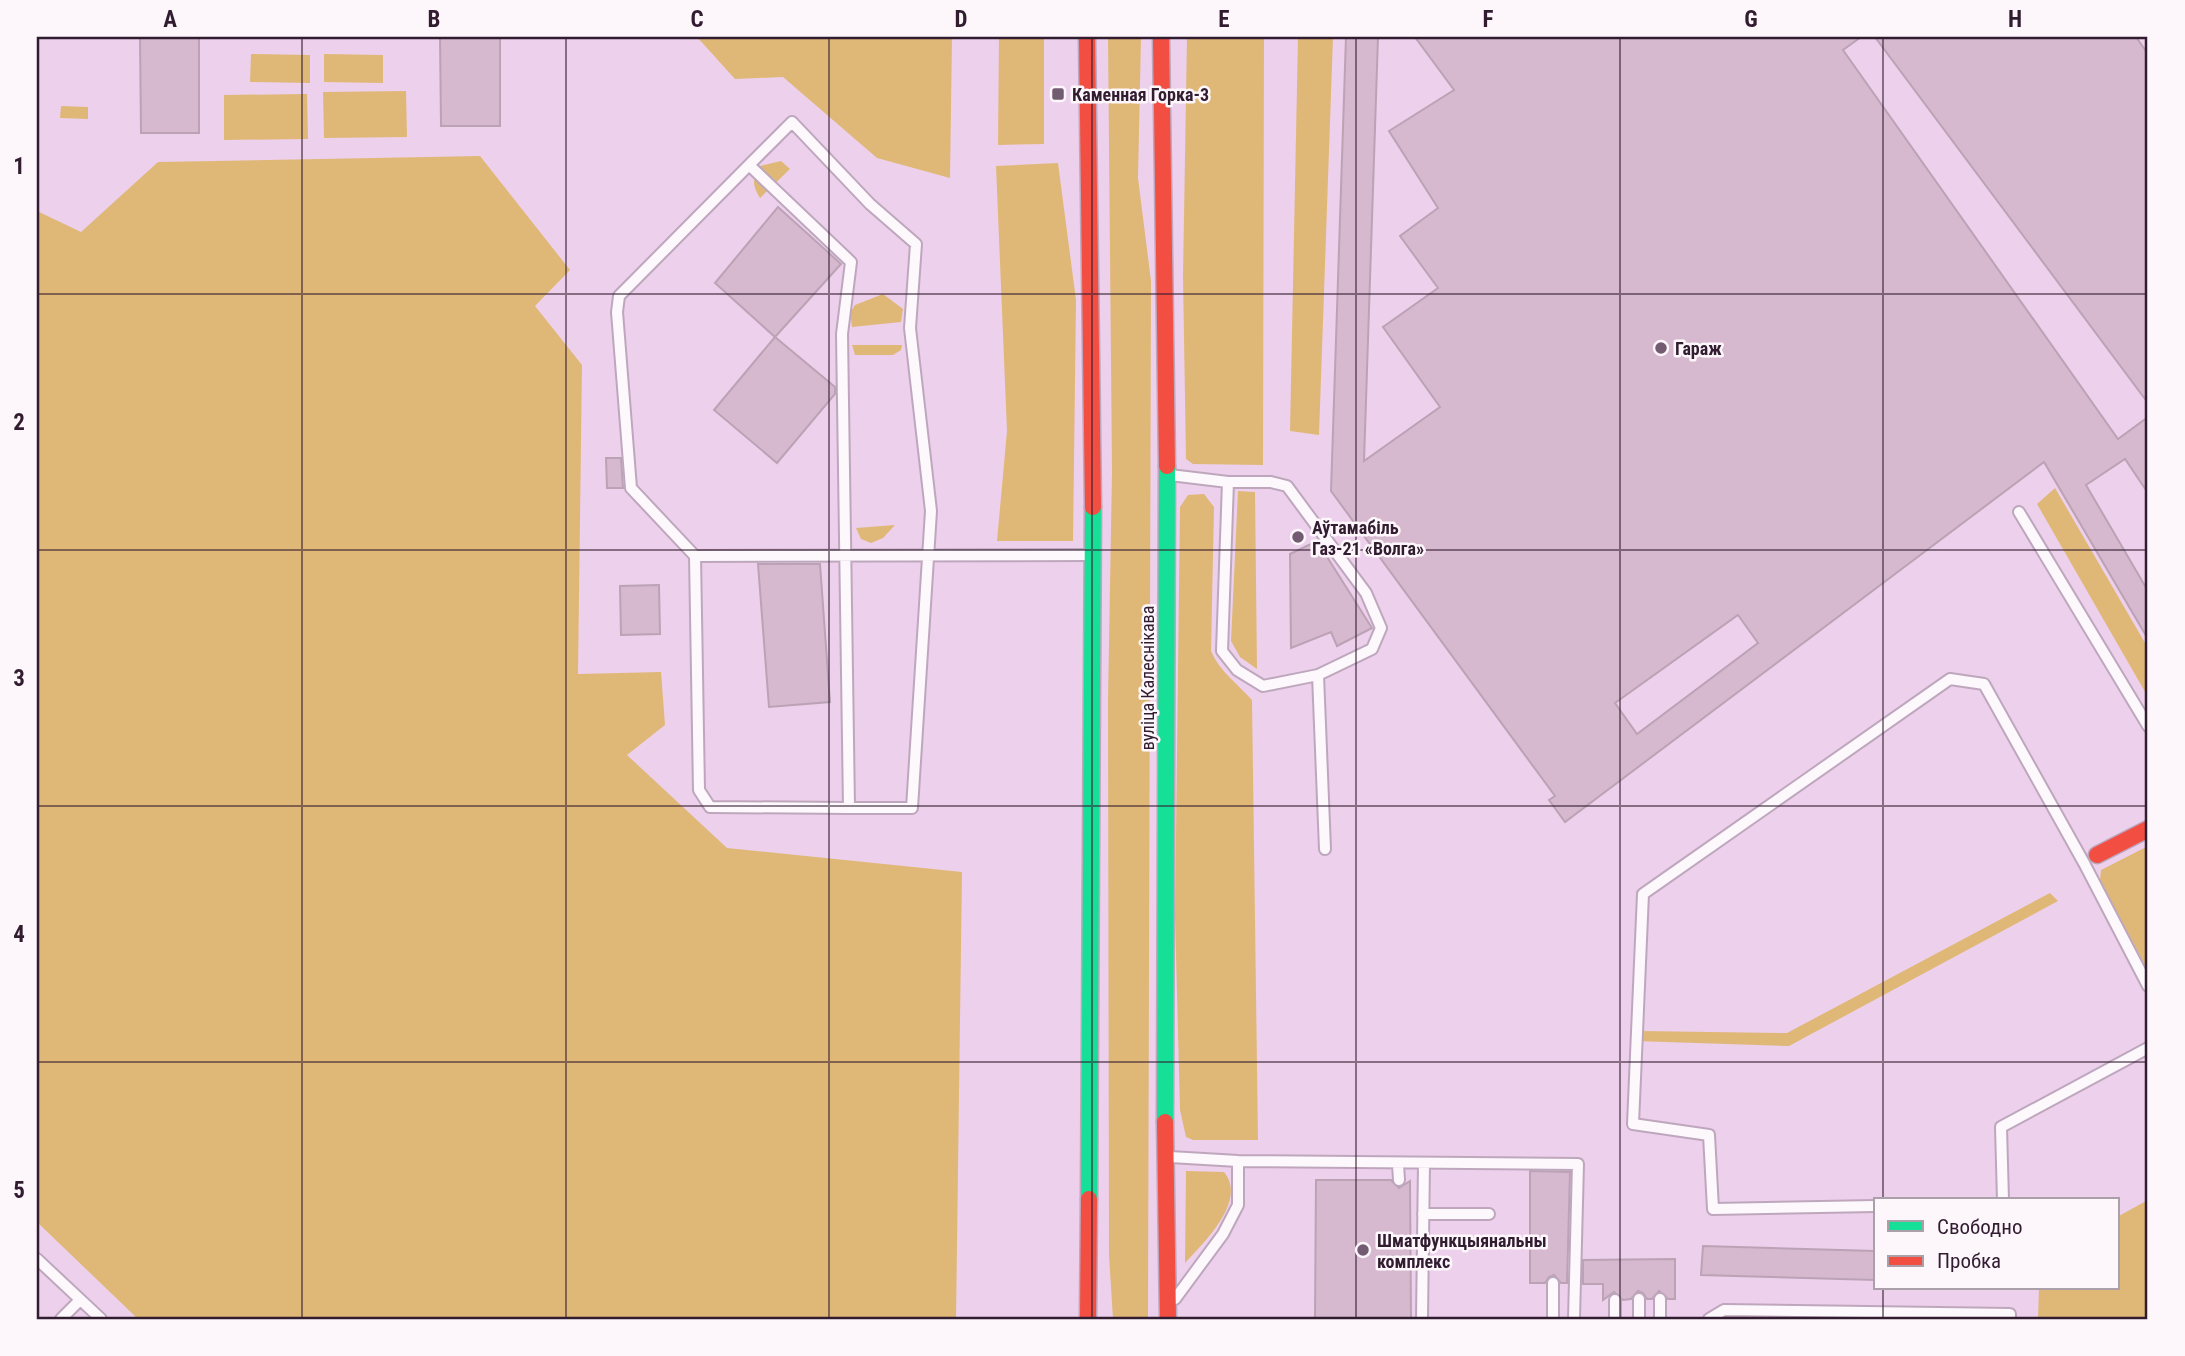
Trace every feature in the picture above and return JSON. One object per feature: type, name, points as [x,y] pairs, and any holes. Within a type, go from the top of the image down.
[{"type":"main road","points":[[1087,37],[1094,555],[1088,1319]]},
{"type":"main road","name":"вуліца Калеснікава","points":[[1161,37],[1167,475],[1168,1313]]},
{"type":"main road","points":[[2090,859],[2148,829]]},
{"type":"lane","points":[[792,122],[870,204],[915,244],[909,328],[931,511],[912,808],[710,807],[699,790],[695,556],[631,488],[617,312],[619,296],[749,165],[792,122]]},
{"type":"lane","points":[[749,165],[851,261],[842,334],[849,808]]},
{"type":"lane","points":[[1167,475],[1228,482],[1271,482],[1287,486],[1366,593],[1381,628],[1372,649],[1318,675],[1263,686],[1237,670],[1222,651],[1228,482]]},
{"type":"lane","points":[[2020,512],[2148,726]]},
{"type":"lane","points":[[695,556],[1094,555]]},
{"type":"lane","points":[[1318,675],[1325,849]]},
{"type":"lane","points":[[1874,1206],[1713,1209],[1710,1135],[1633,1124],[1643,894],[1950,679],[1984,684],[2090,859],[2148,986]]},
{"type":"lane","points":[[2003,1198],[2001,1127],[2148,1048]]},
{"type":"lane","points":[[1166,1155],[1174,1160],[1578,1164],[1574,1319]]},
{"type":"lane","points":[[1168,1313],[1195,1276],[1238,1205],[1238,1161]]},
{"type":"lane","points":[[1422,1319],[1424,1163]]},
{"type":"lane","points":[[1398,1164],[1399,1180]]},
{"type":"lane","points":[[1423,1214],[1489,1214]]},
{"type":"lane","points":[[37,1259],[101,1319]]},
{"type":"lane","points":[[1553,1283],[1553,1319]]},
{"type":"lane","points":[[1639,1299],[1639,1319]]},
{"type":"lane","points":[[1660,1299],[1660,1319]]},
{"type":"lane","points":[[1615,1300],[1615,1319]]},
{"type":"lane","points":[[61,1319],[79,1301]]},
{"type":"lane","points":[[1709,1319],[1724,1310],[2010,1314],[2010,1319]]},
{"type":"shaded area","points":[[697,37],[952,37],[950,178],[877,158],[783,77],[735,79]]},
{"type":"shaded area","points":[[999,37],[1044,37],[1044,144],[998,145]]},
{"type":"shaded area","points":[[1108,37],[1141,37],[1138,178],[1151,281],[1148,1319],[1113,1319],[1109,1255],[1108,701],[1112,472]]},
{"type":"shaded area","points":[[1187,37],[1264,37],[1263,465],[1193,464],[1186,459],[1183,276]]},
{"type":"shaded area","points":[[1298,37],[1333,37],[1319,435],[1290,431]]},
{"type":"shaded area","points":[[251,54],[310,55],[310,83],[250,82]]},
{"type":"shaded area","points":[[324,54],[383,55],[383,83],[324,82]]},
{"type":"shaded area","points":[[406,91],[407,137],[324,138],[323,92]]},
{"type":"shaded area","points":[[307,94],[308,139],[224,140],[224,95]]},
{"type":"shaded area","points":[[61,106],[88,107],[88,119],[60,118]]},
{"type":"shaded area","points":[[480,156],[570,270],[535,306],[582,365],[578,674],[661,672],[665,725],[627,755],[727,848],[962,872],[956,1319],[138,1319],[37,1222],[37,211],[81,232],[158,162]]},
{"type":"shaded area","points":[[781,161],[790,169],[760,198],[754,182],[757,171],[760,166]]},
{"type":"shaded area","points":[[1058,163],[1076,300],[1073,541],[997,541],[1007,431],[996,166]]},
{"type":"shaded area","points":[[883,294],[903,309],[901,322],[852,327],[850,313],[855,305]]},
{"type":"shaded area","points":[[852,345],[902,345],[901,350],[893,355],[855,355]]},
{"type":"shaded area","points":[[2055,488],[2148,648],[2148,697],[2037,504]]},
{"type":"shaded area","points":[[1238,491],[1255,492],[1257,669],[1240,657],[1231,641]]},
{"type":"shaded area","points":[[1204,494],[1214,507],[1211,651],[1224,671],[1252,700],[1258,1140],[1193,1140],[1186,1137],[1180,1110],[1175,916],[1180,507],[1188,495]]},
{"type":"shaded area","points":[[895,525],[883,538],[871,543],[861,539],[856,528]]},
{"type":"shaded area","points":[[2148,846],[2148,971],[2100,880],[2101,870]]},
{"type":"shaded area","points":[[2050,893],[2058,901],[1789,1046],[1635,1041],[1640,1031],[1787,1033]]},
{"type":"shaded area","points":[[1186,1171],[1224,1172],[1230,1183],[1231,1196],[1212,1233],[1185,1263]]},
{"type":"shaded area","points":[[2148,1200],[2148,1319],[2038,1319],[2039,1290],[2118,1290],[2118,1216]]},
{"type":"building","points":[[140,37],[199,37],[199,133],[141,133]]},
{"type":"building","points":[[440,37],[500,37],[500,126],[441,126]]},
{"type":"building","points":[[1346,37],[1378,37],[1364,461],[1440,407],[1383,327],[1438,288],[1400,236],[1438,208],[1389,131],[1454,90],[1415,37],[1861,37],[1843,50],[2118,439],[2148,417],[2148,493],[2125,459],[2086,485],[2148,591],[2148,639],[2044,462],[1565,822],[1549,800],[1555,796],[1331,491]],"holes":[[[1738,615],[1758,643],[1637,734],[1615,703]]]},
{"type":"building","points":[[1875,37],[2136,37],[2148,54],[2148,403]]},
{"type":"building","points":[[778,207],[841,264],[775,337],[715,283]]},
{"type":"building","points":[[775,337],[835,387],[835,394],[777,463],[714,410]]},
{"type":"building","points":[[606,458],[621,458],[623,488],[607,488]]},
{"type":"building","points":[[1317,541],[1372,628],[1337,646],[1331,632],[1291,648],[1290,554]]},
{"type":"building","points":[[758,564],[820,564],[830,702],[769,707]]},
{"type":"building","points":[[659,585],[660,634],[621,635],[620,586]]},
{"type":"building","points":[[1530,1171],[1570,1172],[1567,1283],[1561,1283],[1554,1275],[1545,1283],[1530,1283]]},
{"type":"building","name":"Шматфункцыянальны комплекс","points":[[1316,1180],[1391,1180],[1399,1188],[1410,1181],[1411,1319],[1315,1319]]},
{"type":"building","points":[[1703,1246],[1874,1251],[1874,1280],[1701,1275]]},
{"type":"building","points":[[1675,1259],[1675,1299],[1668,1299],[1659,1291],[1652,1299],[1647,1299],[1638,1291],[1631,1299],[1623,1300],[1614,1292],[1603,1300],[1603,1284],[1583,1284],[1583,1260]]},
{"type":"traffic: fast","points":[[1165,1122],[1167,466]]},
{"type":"traffic: fast","points":[[1089,1199],[1093,507]]},
{"type":"traffic: jam","points":[[1087,37],[1093,507]]},
{"type":"traffic: jam","points":[[1161,37],[1167,466]]},
{"type":"traffic: jam","points":[[2097,855],[2148,829]]},
{"type":"traffic: jam","points":[[1165,1122],[1168,1319]]},
{"type":"traffic: jam","points":[[1088,1319],[1089,1199]]},
{"type":"place","name":"Каменная Горка-3","points":[[1058,94]]},
{"type":"place","name":"Гараж","points":[[1661,348]]},
{"type":"place","name":"Аўтамабіль Газ-21 «Волга»","points":[[1298,537]]},
{"type":"place","name":"Шматфункцыянальны комплекс","points":[[1363,1250]]}]
